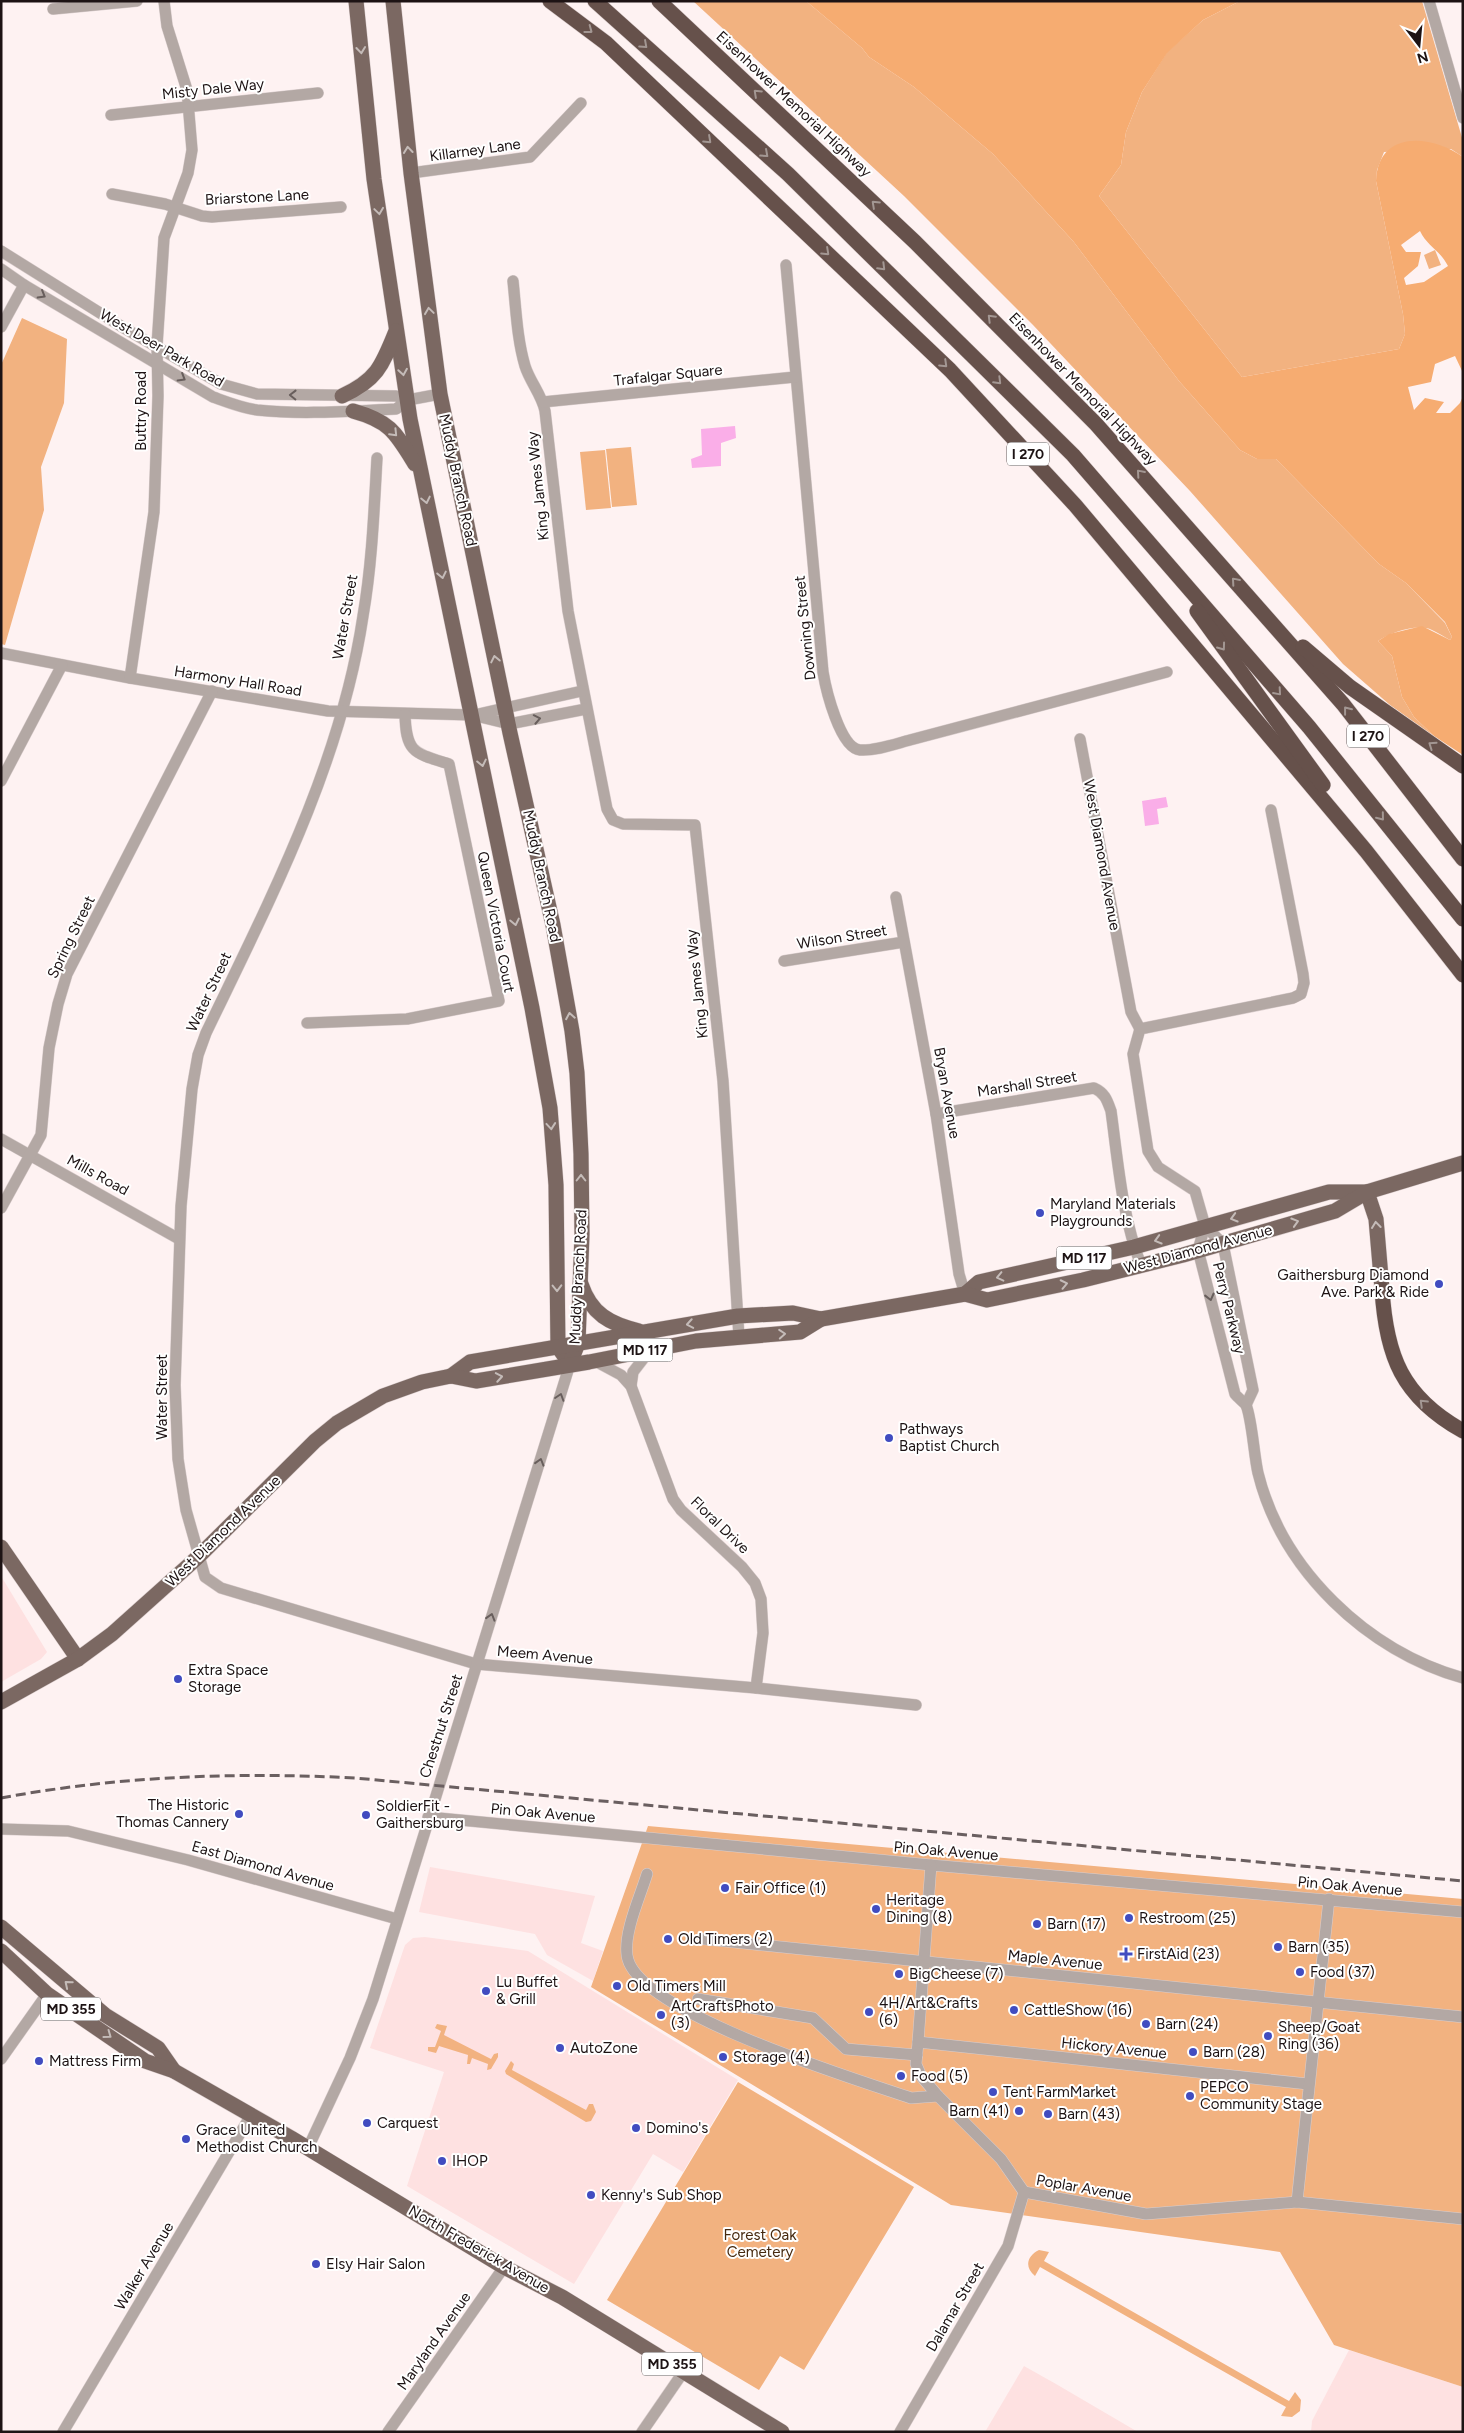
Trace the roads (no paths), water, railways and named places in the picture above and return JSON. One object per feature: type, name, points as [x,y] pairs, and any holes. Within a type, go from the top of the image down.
[{"type":"highway","name":"I 270","points":[[550,1],[606,43],[950,370],[1076,505],[1196,646],[1366,851],[1463,975]]},
{"type":"highway","name":"I 270","points":[[595,1],[788,174],[1073,455],[1309,727],[1463,919]]},
{"type":"highway","name":"Eisenhower Memorial Highway","points":[[659,1],[915,242],[1096,424],[1343,704],[1463,859]]},
{"type":"highway","points":[[1143,536],[1450,960]]},
{"type":"highway","points":[[1267,618],[1350,687],[1463,766]]},
{"type":"highway","points":[[1382,1288],[1385,1327],[1392,1354],[1403,1379],[1418,1398],[1436,1415],[1463,1430]]},
{"type":"main road","name":"Muddy Branch Road","points":[[356,1],[374,179],[420,472],[532,1008],[550,1108],[556,1185],[558,1347],[570,1364]]},
{"type":"main road","name":"Muddy Branch Road","points":[[393,1],[411,174],[440,394],[553,925],[572,1031],[577,1074],[581,1154],[582,1234],[578,1343],[570,1364]]},
{"type":"main road","points":[[342,396],[366,384],[383,365],[397,330]]},
{"type":"main road","points":[[353,410],[374,416],[395,433],[420,472]]},
{"type":"main road","name":"West Diamond Avenue","points":[[1,1702],[78,1659],[112,1634],[198,1557],[337,1422],[368,1403],[394,1391],[422,1382],[451,1376],[476,1381],[595,1361],[696,1341],[800,1332],[821,1319],[965,1294],[987,1300],[1141,1265],[1223,1244],[1335,1210],[1367,1192],[1463,1163]]},
{"type":"main road","name":"West Diamond Avenue","points":[[965,1294],[979,1282],[1134,1247],[1329,1192],[1367,1192]]},
{"type":"main road","points":[[1367,1192],[1376,1219],[1382,1288]]},
{"type":"main road","points":[[579,1279],[584,1293],[601,1317],[623,1327],[643,1332]]},
{"type":"main road","name":"West Diamond Avenue","points":[[451,1376],[470,1362],[738,1316],[793,1313],[821,1319]]},
{"type":"main road","points":[[1,1547],[78,1659]]},
{"type":"main road","name":"North Frederick Avenue","points":[[1,1927],[105,2015],[158,2048],[174,2072]]},
{"type":"main road","name":"North Frederick Avenue","points":[[1,1951],[47,1994],[145,2061],[174,2072],[308,2148],[504,2267],[562,2297],[782,2432]]},
{"type":"street","points":[[54,9],[137,1]]},
{"type":"street","name":"Buttry Road","points":[[130,678],[154,512],[158,396],[156,346],[164,238],[191,162],[190,107],[183,76],[167,26],[164,1]]},
{"type":"street","points":[[1429,1],[1463,118]]},
{"type":"street","name":"Misty Dale Way","points":[[111,115],[318,93]]},
{"type":"street","name":"Killarney Lane","points":[[411,174],[530,157],[581,103]]},
{"type":"street","name":"Briarstone Lane","points":[[112,194],[212,217],[341,207]]},
{"type":"street","name":"West Deer Park Road","points":[[1,251],[214,380],[238,389],[265,394],[396,396],[408,400]]},
{"type":"street","name":"Downing Street","points":[[786,265],[823,672],[825,686],[842,734],[852,747],[859,750],[868,749],[910,740],[1167,672]]},
{"type":"street","name":"West Deer Park Road","points":[[1,269],[24,285],[213,397],[235,405],[256,410],[279,411],[396,408],[408,400],[440,394]]},
{"type":"street","name":"King James Way","points":[[514,281],[521,347],[526,366],[543,402],[560,555],[582,691],[607,810],[613,820],[623,824],[695,825],[723,1081],[739,1336]]},
{"type":"street","points":[[1,327],[24,285]]},
{"type":"street","name":"Trafalgar Square","points":[[543,402],[796,376]]},
{"type":"street","name":"Water Street","points":[[198,1557],[186,1510],[175,1424],[179,1238],[192,1089],[198,1055],[268,903],[309,807],[342,711],[363,617],[372,541],[377,458]]},
{"type":"street","name":"Harmony Hall Road","points":[[1,653],[130,678],[342,711],[472,715]]},
{"type":"street","points":[[1,781],[62,665]]},
{"type":"street","name":"Spring Street","points":[[1,1208],[41,1135],[49,1048],[58,1004],[67,974],[212,691]]},
{"type":"street","points":[[472,715],[582,691]]},
{"type":"street","points":[[472,715],[509,724],[586,709]]},
{"type":"street","name":"Queen Victoria Court","points":[[307,1023],[407,1019],[499,1001],[449,764],[420,754],[410,746],[406,735],[405,714]]},
{"type":"street","name":"West Diamond Avenue","points":[[1080,738],[1130,1012],[1140,1029],[1133,1054],[1148,1151],[1158,1167],[1195,1191],[1205,1226]]},
{"type":"street","points":[[1140,1029],[1288,1000],[1301,994],[1304,983],[1303,974],[1271,810]]},
{"type":"street","name":"Bryan Avenue","points":[[896,897],[936,1114],[959,1274],[965,1294]]},
{"type":"street","name":"Wilson Street","points":[[784,961],[904,942]]},
{"type":"street","name":"Marshall Street","points":[[936,1114],[1094,1088],[1101,1091],[1106,1097],[1111,1111],[1124,1204],[1134,1247]]},
{"type":"street","name":"Mills Road","points":[[1,1139],[179,1238]]},
{"type":"street","name":"Perry Parkway","points":[[1246,1405],[1254,1390],[1223,1244],[1205,1226],[1198,1250],[1235,1394],[1246,1405],[1258,1473],[1271,1510],[1286,1542],[1302,1565],[1339,1607],[1380,1640],[1401,1653],[1463,1678]]},
{"type":"street","points":[[1134,1247],[1141,1265]]},
{"type":"street","points":[[631,1386],[633,1372],[650,1350]]},
{"type":"street","name":"Floral Drive","points":[[595,1361],[621,1375],[631,1386],[673,1499],[681,1510],[742,1566],[756,1583],[761,1599],[763,1633],[756,1688]]},
{"type":"street","name":"Chestnut Street","points":[[308,2148],[365,2021],[570,1364]]},
{"type":"street","name":"Meem Avenue","points":[[198,1557],[205,1577],[221,1588],[476,1664],[756,1688],[916,1705]]},
{"type":"street","name":"Pin Oak Avenue","points":[[428,1816],[931,1865],[1463,1912]]},
{"type":"street","name":"East Diamond Avenue","points":[[1,1829],[68,1831],[196,1862],[397,1919]]},
{"type":"street","name":"Poplar Avenue","points":[[931,1865],[916,2064],[921,2076],[938,2096],[1002,2159],[1024,2192],[1146,2214],[1297,2202],[1463,2219]]},
{"type":"street","points":[[647,1874],[634,1914],[627,1956],[640,1980],[658,1994],[731,2033],[911,2098],[938,2096]]},
{"type":"street","points":[[1297,2202],[1329,1899]]},
{"type":"street","name":"Maple Avenue","points":[[704,1939],[1463,2017]]},
{"type":"street","points":[[1,2059],[47,1994]]},
{"type":"street","points":[[698,1999],[813,2018],[846,2049],[917,2056]]},
{"type":"street","name":"Hickory Avenue","points":[[918,2042],[1308,2084]]},
{"type":"street","name":"Walker Avenue","points":[[63,2432],[251,2115]]},
{"type":"street","name":"Dalamar Street","points":[[900,2432],[1008,2246],[1024,2192]]},
{"type":"street","name":"Maryland Avenue","points":[[388,2432],[504,2267]]},
{"type":"street","points":[[642,2432],[684,2371]]},
{"type":"railway","points":[[1,1798],[89,1785],[178,1777],[310,1776],[355,1778],[1463,1881]]},
{"type":"place","name":"Maryland Materials Playgrounds","points":[[1040,1213]]},
{"type":"place","name":"Gaithersburg Diamond Ave. Park & Ride","points":[[1439,1284]]},
{"type":"place","name":"Pathways Baptist Church","points":[[889,1438]]},
{"type":"place","name":"Extra Space Storage","points":[[178,1679]]},
{"type":"place","name":"The Historic Thomas Cannery","points":[[239,1814]]},
{"type":"place","name":"SoldierFit - Gaithersburg","points":[[366,1815]]},
{"type":"place","name":"Fair Office (1)","points":[[725,1888]]},
{"type":"place","name":"Heritage Dining (8)","points":[[876,1909]]},
{"type":"place","name":"Restroom (25)","points":[[1129,1918]]},
{"type":"place","name":"Barn (17)","points":[[1037,1924]]},
{"type":"place","name":"Old Timers (2)","points":[[668,1939]]},
{"type":"place","name":"Barn (35)","points":[[1278,1947]]},
{"type":"place","name":"FirstAid (23)","points":[[1126,1954]]},
{"type":"place","name":"Food (37)","points":[[1300,1972]]},
{"type":"place","name":"BigCheese (7)","points":[[899,1974]]},
{"type":"place","name":"Old Timers Mill","points":[[617,1986]]},
{"type":"place","name":"Lu Buffet & Grill","points":[[486,1991]]},
{"type":"place","name":"CattleShow (16)","points":[[1014,2010]]},
{"type":"place","name":"4H/Art&Crafts (6)","points":[[869,2012]]},
{"type":"place","name":"ArtCraftsPhoto (3)","points":[[661,2015]]},
{"type":"place","name":"Barn (24)","points":[[1146,2024]]},
{"type":"place","name":"Sheep/Goat Ring (36)","points":[[1268,2036]]},
{"type":"place","name":"AutoZone","points":[[560,2048]]},
{"type":"place","name":"Barn (28)","points":[[1193,2052]]},
{"type":"place","name":"Storage (4)","points":[[723,2057]]},
{"type":"place","name":"Mattress Firm","points":[[39,2061]]},
{"type":"place","name":"Food (5)","points":[[901,2076]]},
{"type":"place","name":"Tent FarmMarket","points":[[993,2092]]},
{"type":"place","name":"PEPCO Community Stage","points":[[1190,2096]]},
{"type":"place","name":"Barn (41)","points":[[1019,2111]]},
{"type":"place","name":"Barn (43)","points":[[1048,2114]]},
{"type":"place","name":"Carquest","points":[[367,2123]]},
{"type":"place","name":"Domino's","points":[[636,2128]]},
{"type":"place","name":"Grace United Methodist Church","points":[[186,2139]]},
{"type":"place","name":"IHOP","points":[[442,2161]]},
{"type":"place","name":"Kenny's Sub Shop","points":[[591,2195]]},
{"type":"place","name":"Elsy Hair Salon","points":[[316,2264]]},
{"type":"park label","name":"Forest Oak Cemetery","points":[[760,2244]]}]
